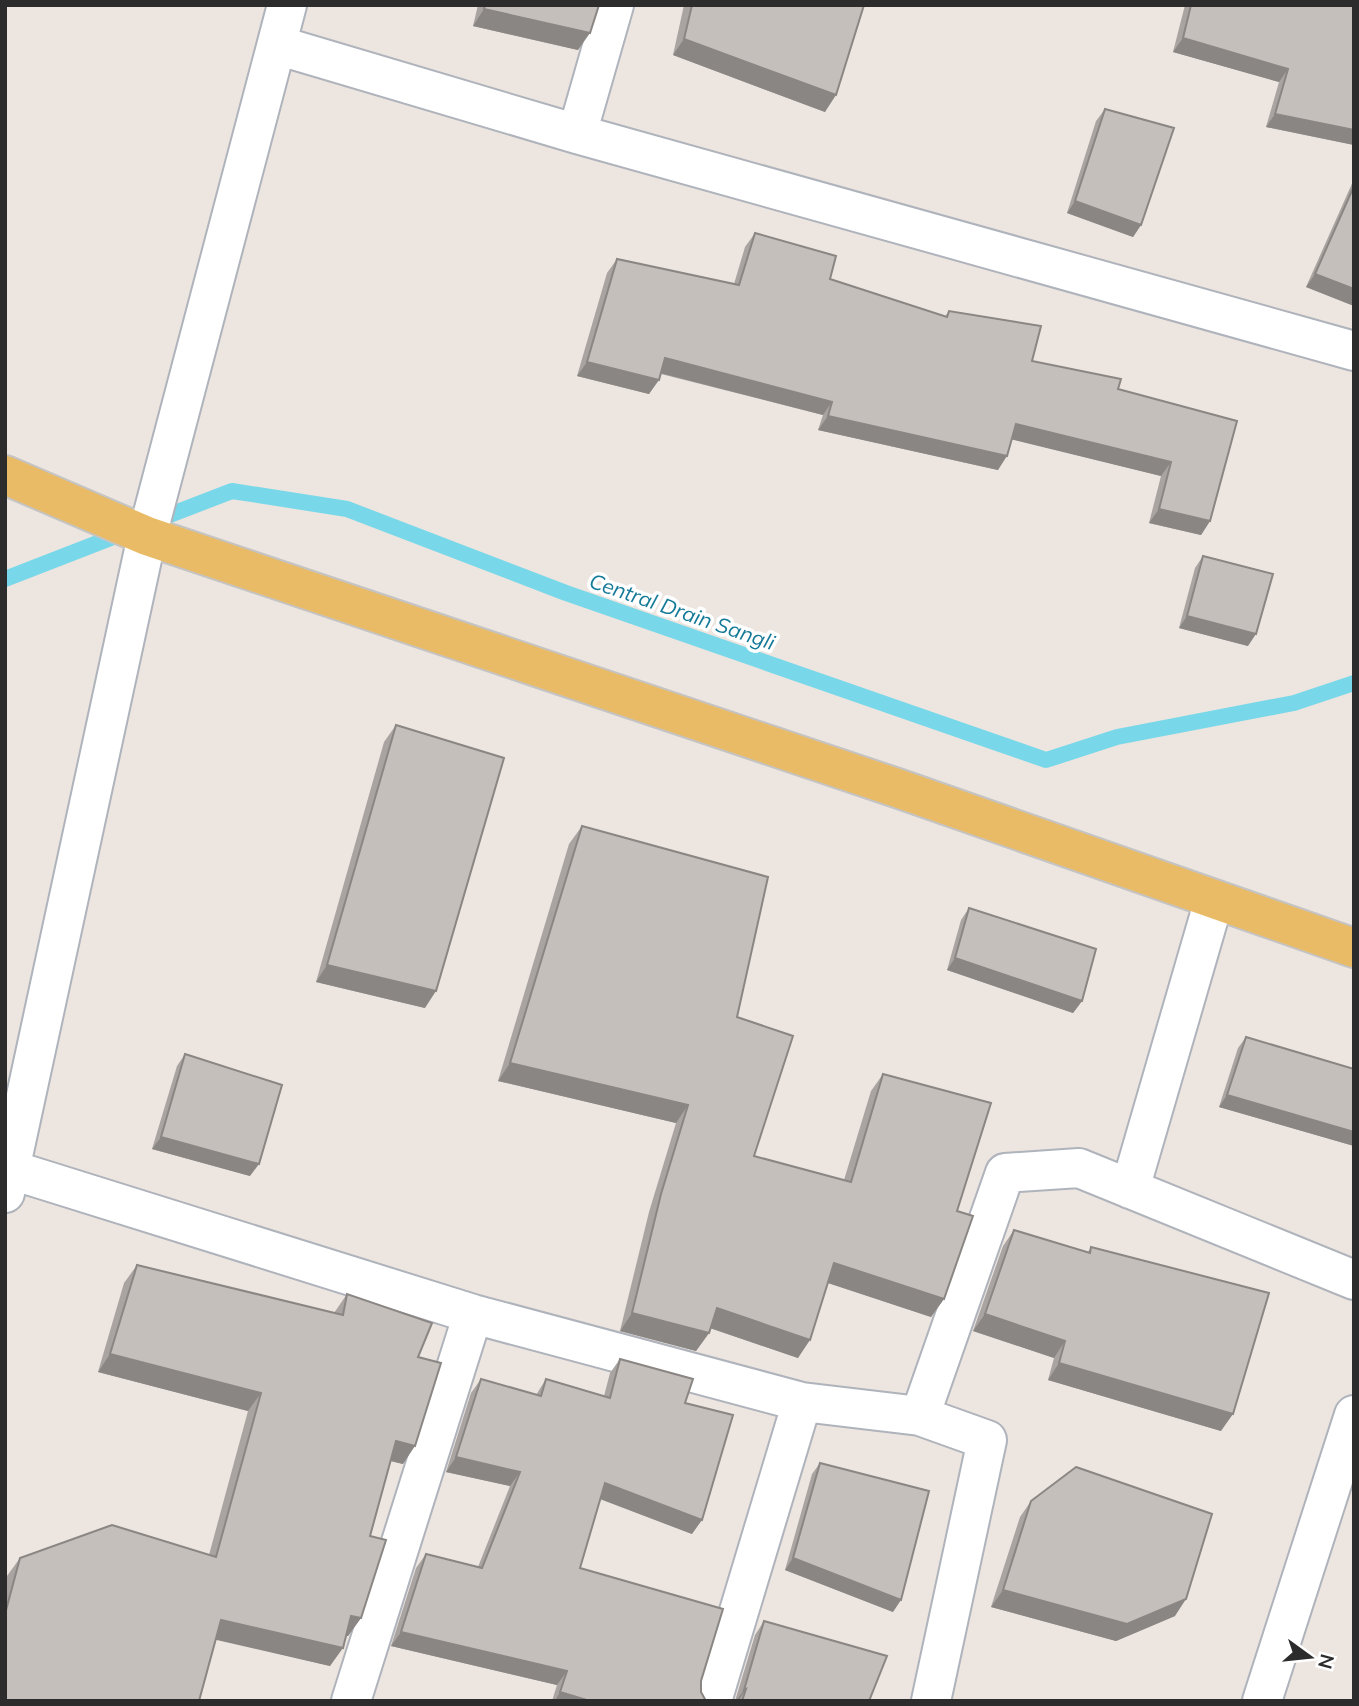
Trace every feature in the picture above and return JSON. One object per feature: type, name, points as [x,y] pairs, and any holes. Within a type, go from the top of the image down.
[{"type":"main road","points":[[5,475],[146,536],[884,784],[1354,948]]},
{"type":"street","points":[[287,5],[146,536],[9,1182],[472,1314],[802,1402],[920,1416],[987,1440],[931,1701]]},
{"type":"street","points":[[577,134],[614,5]]},
{"type":"street","points":[[276,45],[577,134],[1354,352]]},
{"type":"street","points":[[1130,1189],[1214,900]]},
{"type":"street","points":[[920,1416],[1005,1172],[1079,1168],[1354,1279]]},
{"type":"street","points":[[351,1701],[472,1314]]},
{"type":"street","points":[[712,1701],[802,1402]]},
{"type":"street","points":[[1262,1701],[1354,1415]]},
{"type":"building","points":[[485,5],[599,5],[590,33],[484,9]]},
{"type":"building","points":[[692,5],[864,5],[836,95],[684,39]]},
{"type":"building","points":[[1191,5],[1354,5],[1354,130],[1275,114],[1288,69],[1183,38]]},
{"type":"building","points":[[1105,109],[1174,128],[1141,225],[1075,201]]},
{"type":"building","points":[[1354,186],[1354,289],[1315,274]]},
{"type":"building","points":[[755,233],[836,256],[830,279],[947,317],[949,311],[1041,326],[1032,361],[1121,379],[1118,389],[1237,421],[1210,521],[1159,509],[1171,462],[1016,424],[1007,456],[828,416],[832,402],[665,358],[659,380],[587,362],[617,259],[739,285]]},
{"type":"building","points":[[1203,556],[1273,574],[1256,634],[1187,616]]},
{"type":"building","points":[[396,725],[504,758],[436,991],[327,965]]},
{"type":"building","points":[[582,826],[768,877],[737,1017],[793,1036],[754,1156],[851,1182],[883,1074],[991,1103],[957,1211],[973,1216],[944,1299],[834,1263],[810,1340],[717,1308],[709,1333],[632,1313],[661,1194],[688,1105],[510,1063]]},
{"type":"building","points":[[969,908],[1096,949],[1082,1001],[955,958]]},
{"type":"building","points":[[1246,1037],[1354,1069],[1354,1132],[1227,1095]]},
{"type":"building","points":[[185,1054],[282,1085],[259,1164],[161,1137]]},
{"type":"building","points":[[1014,1230],[1090,1253],[1091,1247],[1269,1293],[1233,1414],[1059,1363],[1065,1341],[985,1314]]},
{"type":"building","points":[[137,1265],[343,1315],[347,1294],[432,1323],[418,1357],[441,1363],[415,1446],[396,1441],[370,1536],[386,1540],[361,1618],[351,1616],[343,1648],[221,1620],[199,1701],[5,1701],[5,1614],[20,1558],[112,1525],[216,1557],[261,1393],[110,1354]]},
{"type":"building","points":[[620,1359],[693,1379],[685,1403],[733,1415],[702,1520],[605,1483],[580,1568],[723,1609],[701,1681],[701,1692],[706,1701],[590,1701],[560,1692],[567,1671],[401,1632],[426,1554],[482,1568],[520,1472],[456,1457],[481,1379],[541,1396],[546,1379],[610,1398]]},
{"type":"building","points":[[820,1463],[929,1491],[901,1600],[793,1558]]},
{"type":"building","points":[[1076,1467],[1212,1514],[1186,1599],[1127,1624],[1003,1590],[1031,1501]]},
{"type":"building","points":[[764,1621],[887,1656],[869,1701],[742,1701]]},
{"type":"waterway","name":"Central Drain Sangli","points":[[154,521],[232,491],[347,509],[566,593],[1046,760],[1117,737],[1294,703],[1354,683]]},
{"type":"waterway","name":"Central Drain Sangli","points":[[5,579],[126,532]]}]
